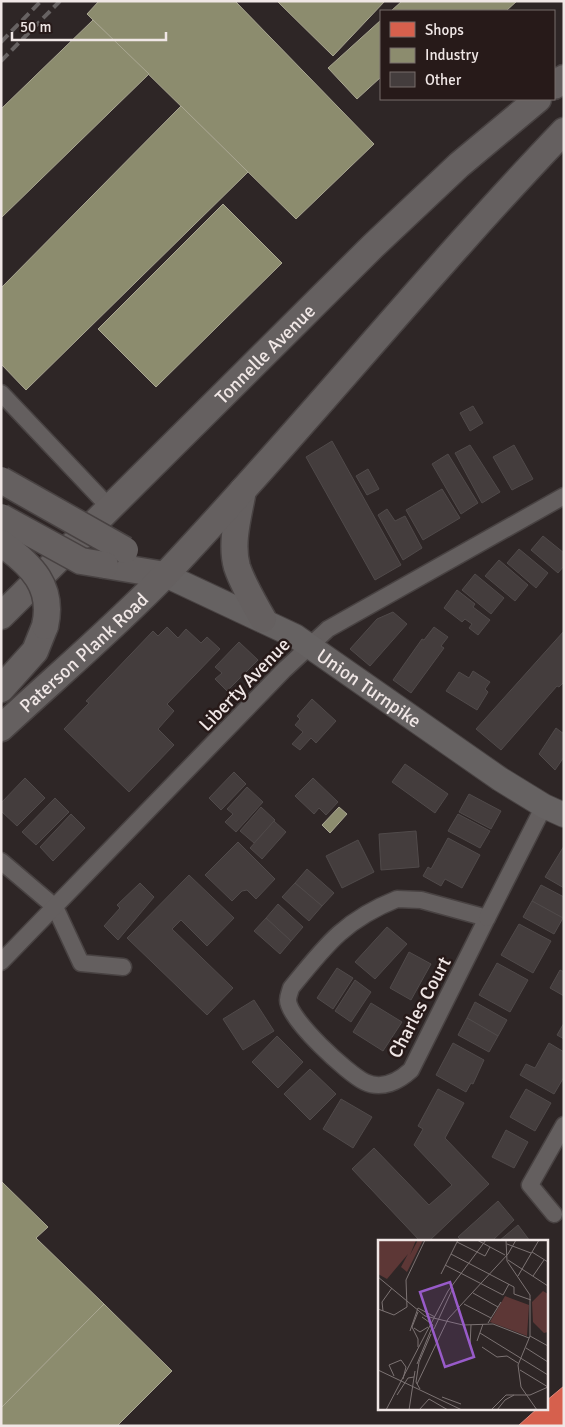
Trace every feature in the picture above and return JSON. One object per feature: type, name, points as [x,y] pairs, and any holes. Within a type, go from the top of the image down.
[{"type":"main road","name":"Tonnelle Avenue","points":[[7,607],[110,508],[380,240],[459,165],[537,100]]},
{"type":"main road","points":[[165,575],[244,489],[472,228],[564,130]]},
{"type":"main road","name":"Paterson Plank Road","points":[[1,480],[49,509],[115,558],[165,575],[1,728]]},
{"type":"main road","points":[[244,489],[234,543],[235,558],[243,582],[263,619]]},
{"type":"main road","name":"Paterson Plank Road","points":[[1,517],[81,561],[115,558]]},
{"type":"main road","name":"Paterson Plank Road","points":[[1,544],[33,571],[45,591],[48,605],[45,626],[35,652],[1,689]]},
{"type":"main road","name":"Union Turnpike","points":[[165,575],[263,619],[310,645],[500,779],[554,810]]},
{"type":"street","points":[[1,393],[110,508]]},
{"type":"street","name":"Liberty Avenue","points":[[1,962],[310,645],[328,629],[564,496]]},
{"type":"street","name":"Charles Court","points":[[487,918],[413,900],[397,899],[365,913],[346,925],[291,988],[288,1000],[294,1016],[324,1049],[366,1083],[378,1085],[393,1083],[411,1070],[487,918],[554,810]]},
{"type":"street","points":[[1,861],[56,907],[81,963],[123,967]]},
{"type":"street","points":[[554,1214],[530,1185],[564,1125]]},
{"type":"building: Shops","points":[[564,1386],[564,1426],[518,1426],[536,1410],[548,1410],[548,1399]]},
{"type":"building: Industry","points":[[99,1],[235,1],[374,144],[296,219],[87,14]]},
{"type":"building: Industry","points":[[277,1],[385,1],[333,56]]},
{"type":"building: Industry","points":[[402,1],[517,1],[507,10],[392,10]]},
{"type":"building: Industry","points":[[93,20],[149,74],[1,218],[1,109]]},
{"type":"building: Industry","points":[[380,21],[380,78],[357,99],[328,68]]},
{"type":"building: Industry","points":[[181,106],[248,172],[26,390],[1,364],[1,288]]},
{"type":"building: Industry","points":[[223,204],[282,263],[156,387],[98,329]]},
{"type":"building: Industry","points":[[339,807],[347,814],[330,833],[322,825]]},
{"type":"building: Industry","points":[[1,1181],[48,1227],[36,1238],[104,1304],[1,1408]]},
{"type":"building: Industry","points":[[104,1304],[172,1371],[117,1426],[1,1426],[1,1408]]},
{"type":"building: Other","points":[[473,406],[483,423],[470,431],[460,413]]},
{"type":"building: Other","points":[[332,441],[401,565],[375,580],[306,457]]},
{"type":"building: Other","points":[[470,445],[500,492],[482,503],[455,453]]},
{"type":"building: Other","points":[[514,445],[533,479],[512,490],[493,457]]},
{"type":"building: Other","points":[[448,454],[478,503],[461,514],[432,464]]},
{"type":"building: Other","points":[[368,469],[379,489],[367,495],[356,476]]},
{"type":"building: Other","points":[[442,489],[460,518],[423,540],[406,510]]},
{"type":"building: Other","points":[[387,509],[395,521],[405,516],[422,548],[403,560],[378,515]]},
{"type":"building: Other","points":[[543,536],[564,553],[564,566],[558,573],[531,550]]},
{"type":"building: Other","points":[[519,549],[548,573],[536,588],[507,563]]},
{"type":"building: Other","points":[[499,560],[528,585],[515,601],[485,576]]},
{"type":"building: Other","points":[[475,574],[504,598],[491,614],[462,590]]},
{"type":"building: Other","points":[[457,590],[475,604],[473,607],[490,620],[478,635],[469,628],[472,624],[465,619],[462,622],[444,608]]},
{"type":"building: Other","points":[[393,612],[407,624],[370,666],[350,649],[377,619]]},
{"type":"building: Other","points":[[167,627],[178,638],[186,629],[201,643],[207,637],[220,649],[167,704],[174,711],[158,729],[174,745],[129,792],[64,729],[89,703],[86,701],[153,631],[158,636]]},
{"type":"building: Other","points":[[434,627],[448,637],[441,646],[444,648],[411,693],[393,680],[422,639],[424,640]]},
{"type":"building: Other","points":[[564,631],[564,682],[559,687],[557,686],[501,750],[476,729]]},
{"type":"building: Other","points":[[239,642],[258,660],[227,691],[215,679],[222,673],[215,667]]},
{"type":"building: Other","points":[[473,671],[490,682],[485,689],[488,692],[477,710],[446,691],[459,672],[469,678]]},
{"type":"building: Other","points":[[312,699],[336,721],[316,743],[311,738],[300,750],[292,744],[303,732],[295,725],[300,719],[297,716]]},
{"type":"building: Other","points":[[556,728],[564,734],[564,757],[555,770],[539,754]]},
{"type":"building: Other","points":[[405,764],[448,794],[435,813],[392,782]]},
{"type":"building: Other","points":[[234,772],[246,784],[221,810],[209,798]]},
{"type":"building: Other","points":[[25,778],[45,798],[17,826],[1,811],[1,803]]},
{"type":"building: Other","points":[[313,778],[338,802],[326,815],[319,808],[314,814],[295,796]]},
{"type":"building: Other","points":[[247,787],[263,802],[236,832],[225,822],[233,814],[227,809]]},
{"type":"building: Other","points":[[469,794],[501,811],[491,829],[459,812]]},
{"type":"building: Other","points":[[55,798],[69,812],[36,845],[22,832]]},
{"type":"building: Other","points":[[261,807],[275,820],[254,843],[240,831]]},
{"type":"building: Other","points":[[71,814],[85,828],[53,861],[40,847]]},
{"type":"building: Other","points":[[458,814],[490,831],[480,848],[448,831]]},
{"type":"building: Other","points":[[274,821],[286,832],[262,859],[250,848]]},
{"type":"building: Other","points":[[416,831],[419,867],[381,870],[379,834]]},
{"type":"building: Other","points":[[448,838],[480,855],[462,888],[445,879],[441,886],[423,876],[428,867],[431,869]]},
{"type":"building: Other","points":[[358,840],[374,872],[342,888],[326,856]]},
{"type":"building: Other","points":[[238,842],[275,879],[256,899],[247,890],[242,891],[232,901],[205,875]]},
{"type":"building: Other","points":[[564,846],[564,888],[545,877]]},
{"type":"building: Other","points":[[307,869],[334,893],[322,906],[295,883]]},
{"type":"building: Other","points":[[189,875],[234,918],[207,946],[181,920],[172,929],[233,988],[207,1015],[127,938]]},
{"type":"building: Other","points":[[140,883],[154,897],[118,940],[104,926],[120,908],[117,905]]},
{"type":"building: Other","points":[[295,883],[322,906],[309,921],[282,897]]},
{"type":"building: Other","points":[[541,885],[564,897],[563,918],[532,901]]},
{"type":"building: Other","points":[[532,901],[563,918],[554,934],[523,917]]},
{"type":"building: Other","points":[[278,904],[303,927],[291,941],[266,918]]},
{"type":"building: Other","points":[[266,918],[291,941],[280,954],[254,931]]},
{"type":"building: Other","points":[[519,924],[551,941],[533,973],[501,955]]},
{"type":"building: Other","points":[[387,927],[407,944],[375,979],[355,962]]},
{"type":"building: Other","points":[[409,952],[431,964],[411,1000],[390,988]]},
{"type":"building: Other","points":[[497,963],[528,980],[510,1012],[479,995]]},
{"type":"building: Other","points":[[337,968],[353,978],[333,1009],[317,998]]},
{"type":"building: Other","points":[[560,970],[564,972],[564,996],[550,988]]},
{"type":"building: Other","points":[[355,980],[371,992],[351,1022],[335,1011]]},
{"type":"building: Other","points":[[254,1000],[274,1031],[243,1050],[223,1019]]},
{"type":"building: Other","points":[[475,1002],[507,1020],[498,1036],[467,1018]]},
{"type":"building: Other","points":[[371,1003],[402,1022],[383,1051],[353,1032]]},
{"type":"building: Other","points":[[467,1018],[498,1036],[489,1052],[458,1035]]},
{"type":"building: Other","points":[[564,1023],[564,1039],[557,1035]]},
{"type":"building: Other","points":[[277,1036],[303,1062],[278,1088],[252,1062]]},
{"type":"building: Other","points":[[453,1043],[484,1060],[473,1084],[471,1083],[466,1092],[436,1075]]},
{"type":"building: Other","points":[[549,1043],[564,1052],[564,1077],[554,1094],[520,1075],[526,1064],[535,1068]]},
{"type":"building: Other","points":[[310,1069],[336,1094],[310,1120],[284,1094]]},
{"type":"building: Other","points":[[438,1089],[464,1103],[445,1138],[489,1184],[430,1240],[419,1240],[352,1169],[374,1148],[429,1205],[452,1185],[414,1145],[423,1129],[418,1126]]},
{"type":"building: Other","points":[[526,1089],[551,1103],[535,1131],[510,1117]]},
{"type":"building: Other","points":[[341,1099],[372,1117],[353,1148],[323,1129]]},
{"type":"building: Other","points":[[506,1130],[528,1142],[514,1168],[492,1157]]},
{"type":"building: Other","points":[[498,1201],[514,1220],[493,1240],[461,1240],[458,1237]]},
{"type":"building: Other","points":[[518,1225],[529,1240],[500,1240]]},
{"type":"railway","points":[[1,42],[41,1]]},
{"type":"railway","points":[[1,61],[60,1]]}]
